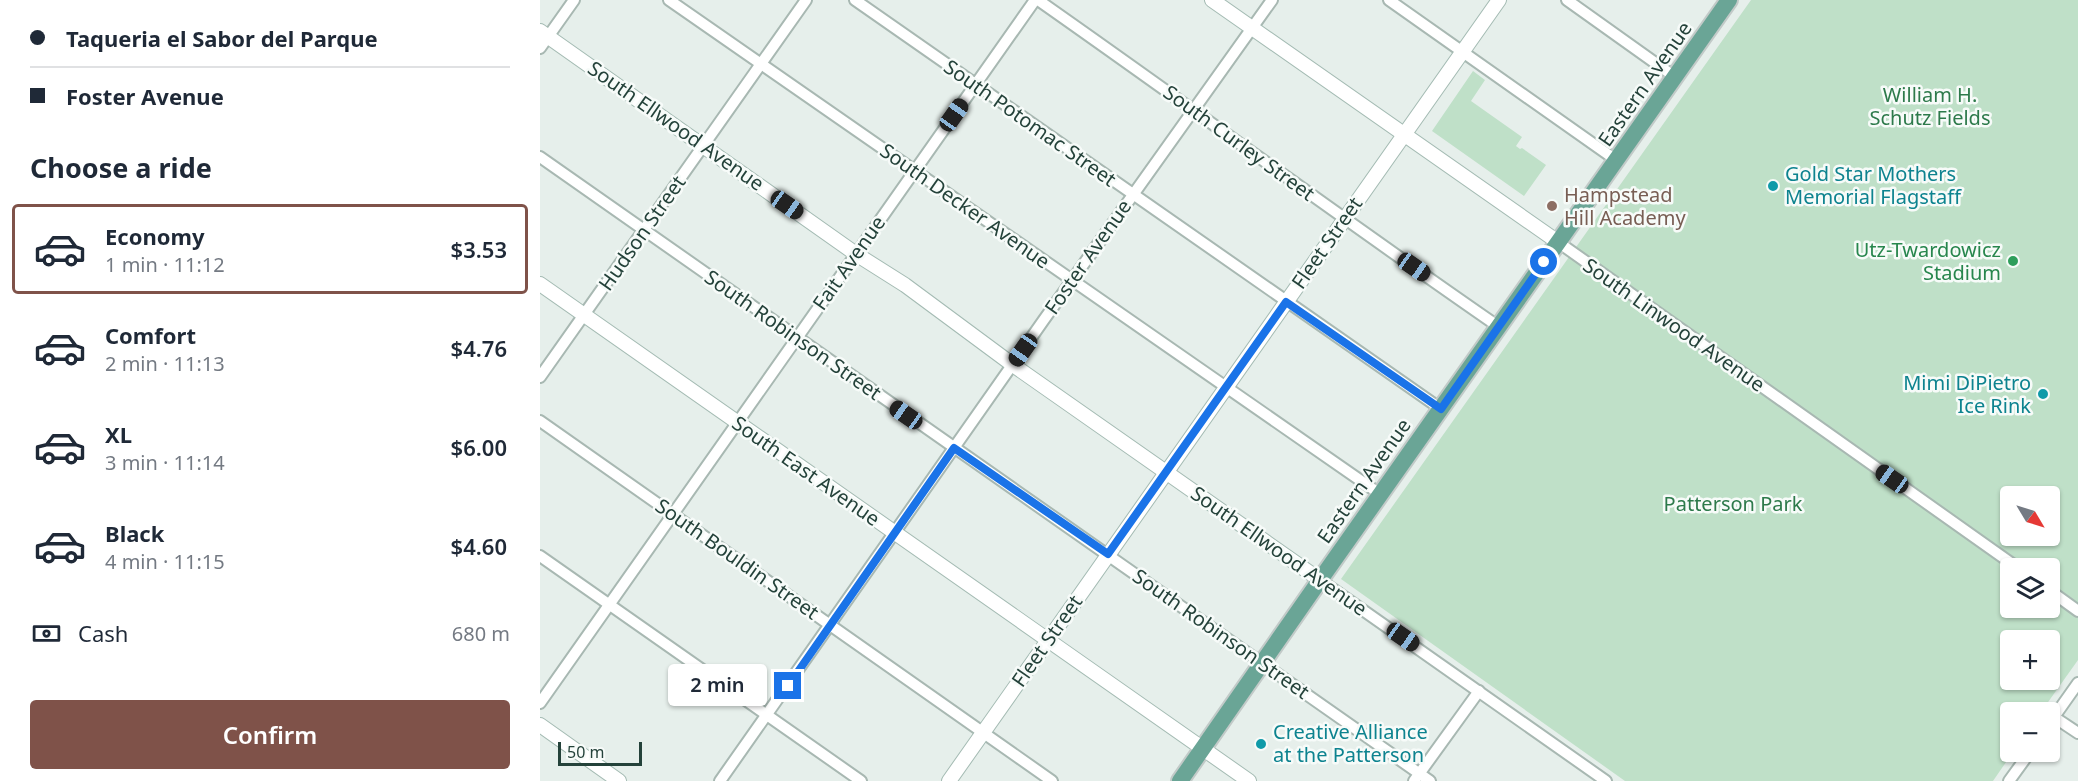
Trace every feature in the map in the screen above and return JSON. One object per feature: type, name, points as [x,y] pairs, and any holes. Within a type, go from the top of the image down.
[{"type":"main road","name":"Eastern Avenue","points":[[1180,781],[1729,0]]},
{"type":"street","points":[[540,48],[544,34],[574,0]]},
{"type":"street","name":"South Decker Avenue","points":[[669,0],[1380,494]]},
{"type":"street","name":"Hudson Street","points":[[540,377],[806,0]]},
{"type":"street","name":"South Potomac Street","points":[[855,0],[1441,409]]},
{"type":"street","name":"Fait Avenue","points":[[540,703],[1036,0]]},
{"type":"street","name":"South Curley Street","points":[[1036,0],[1499,327]]},
{"type":"street","name":"South Linwood Avenue","points":[[1212,0],[2004,558]]},
{"type":"street","name":"Foster Avenue","points":[[720,781],[1272,0]]},
{"type":"street","points":[[1389,0],[1616,160]]},
{"type":"street","name":"Fleet Street","points":[[948,781],[1499,0]]},
{"type":"street","points":[[1567,0],[1675,76]]},
{"type":"street","name":"South Ellwood Avenue","points":[[544,34],[856,254],[905,285],[1013,365],[1606,781]]},
{"type":"street","name":"South Robinson Street","points":[[540,157],[1263,663],[1417,777],[1430,781]]},
{"type":"street","name":"South East Avenue","points":[[540,284],[1249,781]]},
{"type":"street","name":"South Bouldin Street","points":[[540,421],[1052,781]]},
{"type":"street","points":[[540,556],[861,781]]},
{"type":"street","points":[[2060,598],[2078,611]]},
{"type":"street","points":[[2060,708],[2078,682]]},
{"type":"street","points":[[1417,777],[1479,691]]},
{"type":"street","points":[[2060,724],[2078,734]]},
{"type":"street","points":[[540,725],[619,781]]},
{"type":"street","points":[[2009,781],[2023,762]]},
{"type":"green space","name":"Patterson Park","points":[[1751,0],[2078,0],[2078,660],[2060,685],[2060,630],[2000,630],[2000,690],[2057,690],[2048,702],[2000,702],[2000,762],[2006,762],[1993,781],[1625,781],[1341,579]]},
{"type":"green space","points":[[1473,71],[1485,80],[1471,101],[1522,137],[1516,146],[1546,165],[1524,196],[1432,131]]},
{"type":"place","name":"Gold Star Mothers Memorial Flagstaff","points":[[1773,186]]},
{"type":"place","name":"Hampstead Hill Academy","points":[[1552,206]]},
{"type":"place","name":"Utz-Twardowicz Stadium","points":[[2013,261]]},
{"type":"place","name":"Mimi DiPietro Ice Rink","points":[[2043,394]]},
{"type":"place","name":"Creative Alliance at the Patterson","points":[[1261,744]]},
{"type":"route","points":[[788,686],[954,448],[1108,554],[1286,302],[1441,409],[1544,262]]},
{"type":"park label","name":"William H. Schutz Fields","points":[[1930,106]]}]
